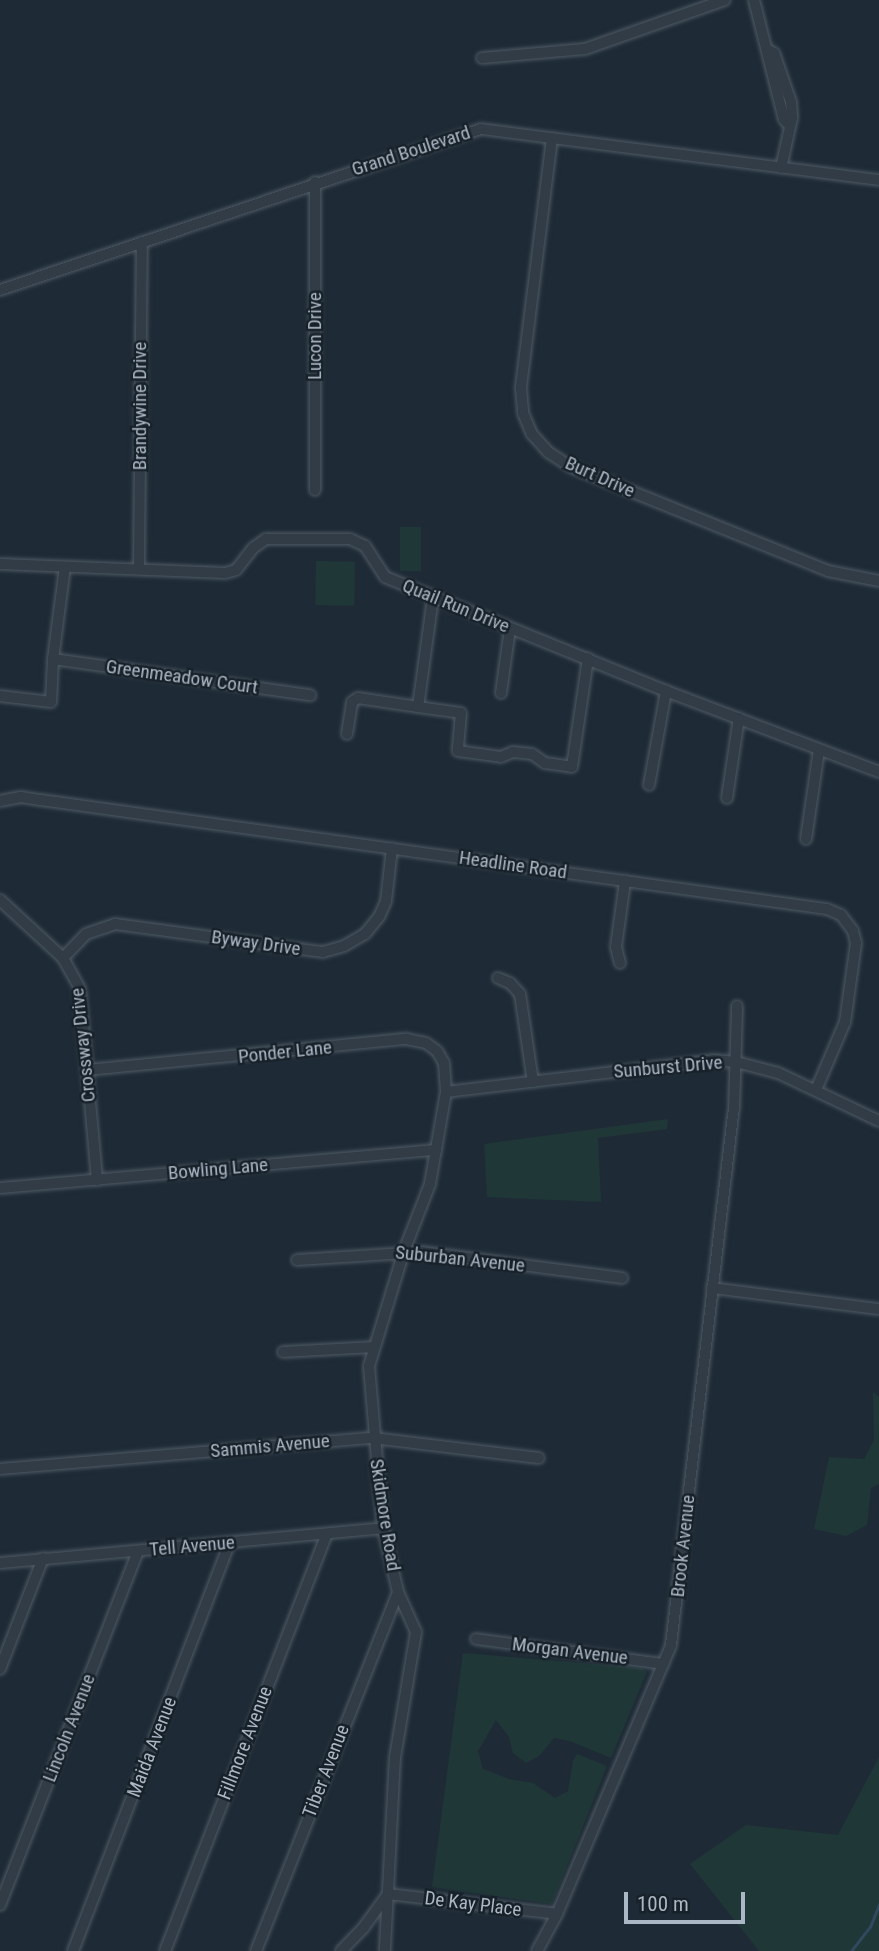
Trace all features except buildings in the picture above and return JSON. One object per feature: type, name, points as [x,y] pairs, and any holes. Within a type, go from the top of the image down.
[{"type":"street","points":[[482,58],[585,49],[725,0]]},
{"type":"street","points":[[754,0],[768,50],[774,53],[791,102],[792,118],[788,124],[781,168]]},
{"type":"street","name":"Grand Boulevard","points":[[0,290],[315,182],[481,129],[879,180]]},
{"type":"street","name":"Burt Drive","points":[[552,138],[521,388],[523,412],[532,435],[548,452],[571,467],[828,571],[879,581]]},
{"type":"street","name":"Lucon Drive","points":[[315,182],[315,491]]},
{"type":"street","name":"Brandywine Drive","points":[[139,569],[142,242]]},
{"type":"street","name":"Quail Run Drive","points":[[0,564],[231,573],[242,564],[253,548],[266,539],[350,540],[365,546],[385,577],[666,691],[879,772]]},
{"type":"street","points":[[0,696],[51,702],[53,659],[65,566]]},
{"type":"street","points":[[418,707],[433,597]]},
{"type":"street","points":[[501,693],[510,628]]},
{"type":"street","points":[[347,734],[352,702],[358,698],[461,713],[458,751],[501,757],[513,752],[532,754],[545,763],[572,767],[588,658]]},
{"type":"street","name":"Greenmeadow Court","points":[[53,659],[310,695]]},
{"type":"street","points":[[649,785],[666,691]]},
{"type":"street","points":[[727,798],[738,718]]},
{"type":"street","points":[[806,839],[819,750]]},
{"type":"street","name":"Headline Road","points":[[0,801],[31,798],[827,909],[841,915],[853,931],[856,943],[845,1022],[816,1090]]},
{"type":"street","name":"Byway Drive","points":[[63,958],[86,934],[115,925],[323,952],[344,946],[365,933],[379,917],[386,901],[392,848]]},
{"type":"street","points":[[620,963],[616,947],[625,881]]},
{"type":"street","name":"Crossway Drive","points":[[0,900],[63,958],[80,989],[97,1180]]},
{"type":"street","points":[[498,978],[510,983],[520,995],[533,1082]]},
{"type":"street","name":"Brook Avenue","points":[[537,1951],[557,1914],[671,1645],[733,1113],[737,1006]]},
{"type":"street","name":"Ponder Lane","points":[[87,1070],[406,1039],[426,1043],[437,1052],[444,1063],[446,1092]]},
{"type":"street","name":"Sunburst Drive","points":[[446,1092],[685,1062],[736,1062],[778,1073],[879,1121]]},
{"type":"street","name":"Skidmore Road","points":[[385,1951],[395,1757],[416,1632],[398,1592],[383,1528],[373,1437],[369,1366],[404,1251],[430,1184],[446,1092]]},
{"type":"street","name":"Bowling Lane","points":[[0,1188],[436,1150]]},
{"type":"street","name":"Suburban Avenue","points":[[297,1260],[404,1251],[622,1278]]},
{"type":"street","points":[[712,1288],[879,1309]]},
{"type":"street","points":[[283,1352],[374,1347]]},
{"type":"street","name":"Sammis Avenue","points":[[0,1469],[373,1437],[539,1458]]},
{"type":"street","name":"Tell Avenue","points":[[0,1563],[383,1528]]},
{"type":"street","name":"Fillmore Avenue","points":[[165,1951],[326,1535]]},
{"type":"street","name":"Maida Avenue","points":[[73,1951],[230,1543]]},
{"type":"street","name":"Lincoln Avenue","points":[[0,1905],[138,1551]]},
{"type":"street","points":[[0,1669],[43,1559]]},
{"type":"street","name":"Tiber Avenue","points":[[256,1951],[398,1592]]},
{"type":"street","name":"Morgan Avenue","points":[[476,1639],[663,1664]]},
{"type":"street","points":[[341,1951],[388,1894]]},
{"type":"street","name":"De Kay Place","points":[[388,1894],[557,1914]]},
{"type":"green space","points":[[400,527],[421,527],[421,571],[400,571]]},
{"type":"green space","points":[[316,561],[355,562],[354,606],[315,605]]},
{"type":"green space","points":[[668,1119],[667,1129],[598,1138],[601,1202],[487,1197],[484,1144]]},
{"type":"green space","points":[[873,1392],[879,1397],[879,1484],[871,1488],[867,1525],[846,1536],[814,1529],[829,1457],[864,1459],[874,1440]]},
{"type":"green space","points":[[463,1653],[642,1668],[647,1672],[611,1758],[570,1741],[554,1738],[539,1756],[526,1763],[513,1753],[509,1737],[496,1720],[478,1751],[483,1769],[509,1779],[533,1783],[555,1798],[568,1791],[573,1761],[577,1754],[607,1766],[552,1904],[432,1887]]},
{"type":"green space","points":[[879,1757],[879,1951],[759,1951],[690,1864],[746,1825],[838,1835]]},
{"type":"waterway","points":[[851,1951],[870,1927],[879,1905]]}]
